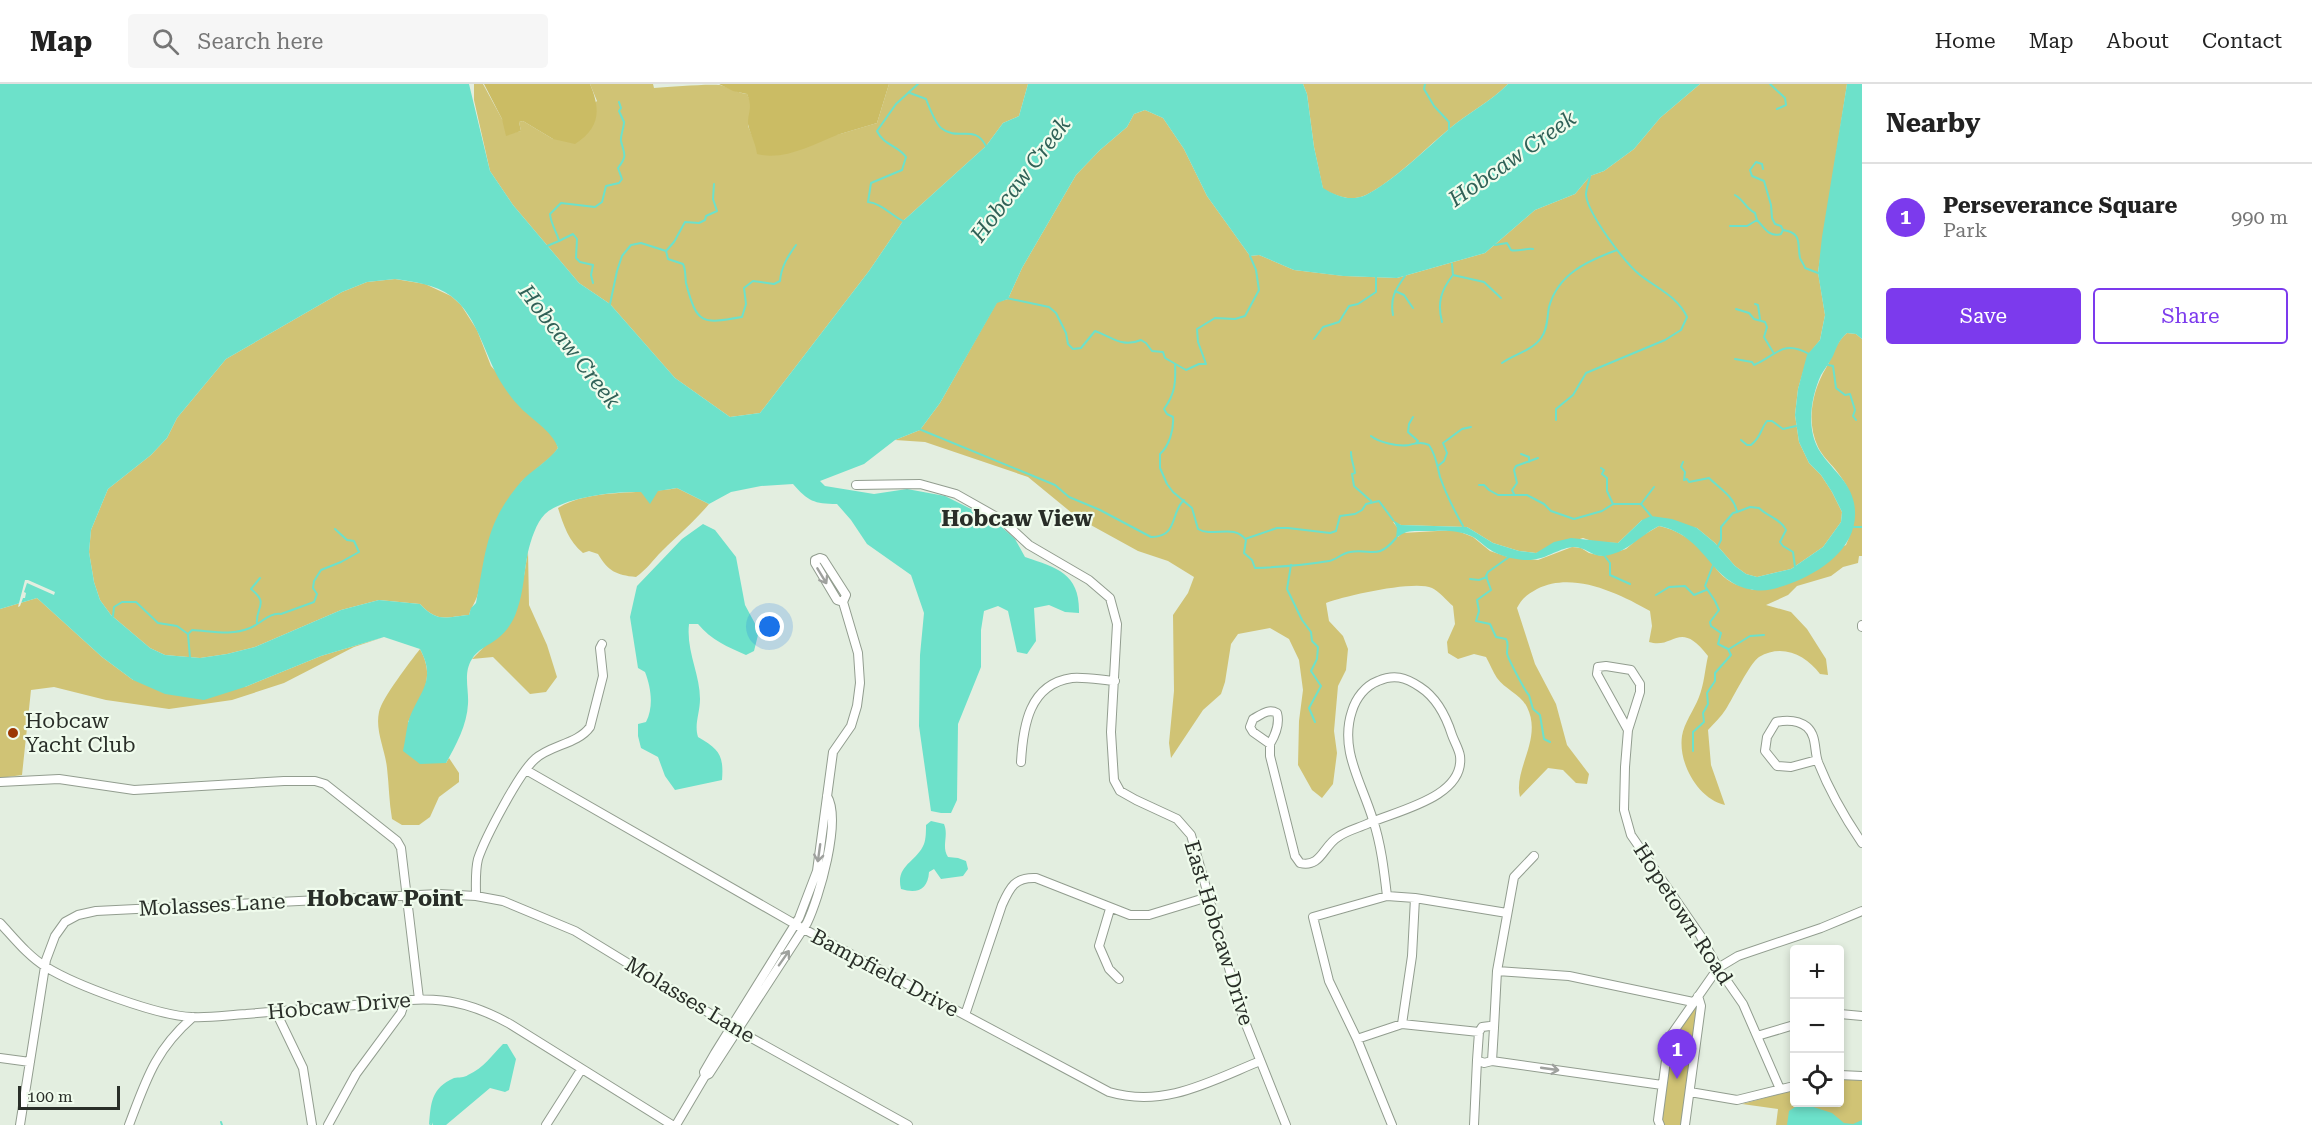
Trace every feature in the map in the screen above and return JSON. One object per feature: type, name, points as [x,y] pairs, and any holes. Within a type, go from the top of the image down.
[{"type":"street","name":"East Hobcaw Drive","points":[[856,485],[920,484],[956,494],[1002,520],[1029,545],[1089,580],[1110,598],[1117,624],[1111,732],[1114,780],[1120,791],[1178,819],[1187,829],[1196,852],[1243,1017],[1286,1125]]},
{"type":"street","points":[[734,1028],[795,924],[817,871],[833,752],[851,726],[857,706],[860,683],[858,653],[843,602],[846,595],[823,559],[815,560],[837,600],[843,602]]},
{"type":"street","points":[[476,896],[478,859],[526,770],[534,759],[585,733],[590,727],[603,676],[600,648],[602,644]]},
{"type":"street","name":"Hopetown Road","points":[[1628,730],[1597,674],[1598,668],[1606,666],[1631,670],[1640,684],[1640,692],[1628,730],[1624,810],[1631,835],[1701,935],[1718,968],[1743,1004],[1780,1089]]},
{"type":"street","points":[[1270,744],[1253,732],[1250,723],[1268,711],[1273,711],[1277,713],[1279,719],[1270,744],[1270,756],[1295,856],[1300,863],[1307,864],[1321,858],[1329,844],[1338,837],[1374,821],[1422,803],[1438,795],[1458,772],[1460,756],[1445,715],[1428,692],[1407,678],[1389,676],[1373,683],[1356,699],[1347,727],[1351,760],[1374,821],[1382,856],[1387,896]]},
{"type":"street","points":[[1021,762],[1024,728],[1028,714],[1051,683],[1075,678],[1115,681]]},
{"type":"street","points":[[1817,760],[1791,767],[1778,766],[1765,751],[1767,737],[1776,722],[1788,719],[1807,727],[1816,744],[1817,760],[1846,819],[1862,843]]},
{"type":"street","name":"Bampfield Drive","points":[[526,770],[803,929],[1095,1087],[1128,1098],[1149,1099],[1169,1096],[1260,1061]]},
{"type":"street","points":[[0,782],[58,778],[134,790],[284,781],[315,781],[325,784],[397,841],[404,859],[419,999]]},
{"type":"street","points":[[674,1125],[705,1076],[704,1072],[803,929],[817,900],[825,873],[831,816],[827,796]]},
{"type":"street","points":[[1492,1061],[1497,971],[1514,877],[1534,856]]},
{"type":"street","points":[[964,1015],[1002,905],[1014,883],[1028,877],[1036,878],[1130,915],[1149,915],[1208,897]]},
{"type":"street","name":"Molasses Lane","points":[[20,1125],[43,986],[44,966],[59,928],[65,922],[84,913],[407,895],[476,896],[503,901],[575,931],[734,1028],[908,1125]]},
{"type":"street","points":[[1392,1125],[1357,1039],[1329,981],[1312,919],[1315,916],[1387,896],[1415,898],[1507,913]]},
{"type":"street","points":[[1402,1024],[1413,956],[1415,898]]},
{"type":"street","points":[[1110,909],[1099,946],[1109,969],[1119,979]]},
{"type":"street","points":[[1660,1125],[1658,1120],[1669,1038],[1718,968],[1738,956],[1821,928],[1862,911]]},
{"type":"street","name":"Hobcaw Drive","points":[[0,923],[44,966],[62,976],[160,1011],[193,1017],[419,999],[449,1000],[489,1012],[674,1125]]},
{"type":"street","points":[[1497,971],[1569,976],[1695,999],[1701,1005],[1685,1125]]},
{"type":"street","points":[[328,1125],[356,1074],[401,1013],[405,1000]]},
{"type":"street","points":[[276,1012],[303,1068],[312,1125]]},
{"type":"street","points":[[1844,1014],[1862,1016]]},
{"type":"street","points":[[129,1125],[159,1053],[193,1017]]},
{"type":"street","points":[[1357,1039],[1402,1024],[1479,1032]]},
{"type":"street","points":[[1474,1125],[1479,1032],[1485,1026],[1494,1028]]},
{"type":"street","points":[[1757,1036],[1790,1026]]},
{"type":"street","points":[[0,1058],[30,1062]]},
{"type":"street","points":[[1477,1059],[1484,1063],[1492,1061],[1662,1085]]},
{"type":"street","points":[[546,1125],[581,1070]]},
{"type":"street","points":[[1844,1075],[1862,1076]]},
{"type":"street","points":[[1690,1092],[1737,1100],[1790,1087]]},
{"type":"shaded area","points":[[474,84],[483,84],[512,133],[521,131],[519,122],[523,121],[553,139],[597,101],[590,84],[653,84],[654,88],[720,85],[747,94],[752,105],[748,126],[756,145],[840,134],[877,123],[889,84],[1028,84],[1019,116],[1003,123],[986,146],[903,221],[869,271],[760,413],[730,417],[675,378],[610,304],[579,283],[513,205],[490,171],[474,100]]},
{"type":"shaded area","points":[[484,84],[590,84],[597,110],[594,125],[575,144],[553,139],[523,121],[519,122],[521,131],[506,136],[502,119]]},
{"type":"shaded area","points":[[719,84],[889,84],[877,123],[837,135],[788,154],[767,156],[757,154],[748,124],[750,106],[747,94],[733,91]]},
{"type":"shaded area","points":[[1303,84],[1508,84],[1449,129],[1387,182],[1366,195],[1349,198],[1323,189],[1314,147],[1307,94]]},
{"type":"shaded area","points":[[1700,84],[1847,84],[1818,272],[1825,315],[1820,340],[1808,355],[1798,389],[1795,415],[1799,442],[1809,463],[1821,475],[1832,492],[1842,512],[1841,522],[1823,547],[1791,569],[1757,577],[1746,574],[1735,566],[1715,543],[1697,528],[1642,520],[1618,543],[1595,542],[1583,538],[1536,553],[1519,551],[1493,543],[1467,527],[1401,525],[1393,522],[1397,527],[1398,537],[1402,533],[1455,530],[1473,537],[1490,551],[1508,557],[1538,560],[1572,547],[1602,556],[1613,553],[1626,549],[1640,537],[1659,526],[1691,540],[1727,579],[1736,585],[1753,590],[1846,545],[1853,524],[1854,505],[1848,487],[1818,447],[1812,427],[1812,407],[1821,377],[1840,341],[1847,333],[1856,334],[1862,339],[1862,556],[1859,556],[1858,563],[1843,567],[1831,576],[1797,586],[1788,595],[1766,605],[1791,612],[1807,629],[1826,659],[1828,675],[1820,674],[1808,661],[1785,651],[1768,653],[1755,661],[1724,712],[1708,730],[1711,765],[1725,805],[1715,801],[1698,788],[1683,757],[1682,736],[1701,692],[1708,656],[1698,645],[1683,637],[1665,642],[1649,642],[1652,626],[1650,611],[1610,591],[1580,583],[1565,582],[1537,589],[1517,608],[1535,664],[1556,704],[1567,745],[1589,774],[1587,784],[1576,783],[1563,770],[1548,768],[1520,797],[1520,776],[1532,731],[1527,707],[1497,678],[1486,657],[1474,654],[1458,659],[1448,653],[1447,642],[1455,624],[1453,606],[1435,589],[1423,586],[1396,587],[1326,603],[1329,621],[1343,636],[1348,649],[1346,670],[1338,686],[1334,731],[1337,753],[1333,784],[1322,798],[1312,790],[1298,765],[1299,721],[1303,690],[1299,660],[1289,639],[1270,628],[1238,634],[1231,644],[1221,694],[1203,710],[1171,758],[1169,743],[1174,691],[1173,615],[1188,593],[1194,577],[1168,561],[1138,551],[1078,518],[1028,477],[925,442],[895,440],[920,430],[940,403],[997,302],[1008,299],[1022,268],[1076,175],[1127,127],[1134,114],[1145,110],[1163,118],[1184,149],[1207,196],[1250,256],[1259,255],[1294,270],[1344,276],[1397,278],[1485,253],[1535,210],[1575,194],[1590,176],[1604,171],[1634,149],[1660,118]]},
{"type":"shaded area","points":[[395,279],[425,284],[451,296],[461,305],[477,330],[491,366],[555,439],[558,448],[521,482],[469,615],[442,617],[432,614],[420,604],[379,600],[341,610],[255,647],[227,654],[200,658],[165,655],[150,648],[111,615],[100,600],[94,582],[89,552],[91,530],[108,489],[151,455],[167,438],[177,418],[226,359],[342,292],[367,282]]},
{"type":"shaded area","points":[[677,488],[709,504],[636,577],[613,571],[598,554],[589,551],[583,553],[578,549],[564,526],[558,508],[585,497]]},
{"type":"shaded area","points":[[528,551],[529,605],[547,645],[557,677],[546,692],[530,694],[493,657],[472,659],[483,648],[524,576]]},
{"type":"shaded area","points":[[37,598],[102,657],[133,680],[245,687],[321,656],[384,637],[354,647],[284,683],[232,700],[169,709],[106,700],[54,687],[31,690],[22,775],[0,778],[0,609]]},
{"type":"shaded area","points":[[420,649],[425,660],[427,678],[422,695],[408,722],[446,763],[449,758],[459,773],[459,782],[439,797],[430,817],[419,825],[402,825],[392,819],[387,768],[378,719],[385,698]]},
{"type":"shaded area","points":[[1696,1001],[1698,1007],[1682,1125],[1663,1125],[1661,1119],[1671,1039]]},
{"type":"shaded area","points":[[1844,1077],[1862,1079],[1862,1125],[1776,1125],[1778,1109],[1742,1104],[1790,1091],[1790,1107],[1844,1107]]},
{"type":"water","name":"Hobcaw Creek","points":[[0,84],[469,84],[490,171],[513,205],[579,283],[610,304],[675,378],[730,417],[760,413],[869,271],[903,221],[986,146],[1003,123],[1019,116],[1028,84],[1303,84],[1307,94],[1314,147],[1323,188],[1338,196],[1354,198],[1366,195],[1387,182],[1449,129],[1508,84],[1700,84],[1660,118],[1634,149],[1604,171],[1590,176],[1575,194],[1535,210],[1485,253],[1397,278],[1343,276],[1294,270],[1259,255],[1250,256],[1207,196],[1184,149],[1163,118],[1145,110],[1134,114],[1127,127],[1076,175],[1022,268],[1008,299],[997,303],[940,403],[920,430],[895,440],[864,464],[820,481],[825,486],[874,494],[907,489],[945,496],[995,521],[1015,539],[1025,557],[1065,574],[1076,589],[1079,613],[1065,612],[1049,605],[1034,608],[1036,641],[1027,654],[1017,652],[1008,611],[998,606],[984,611],[981,630],[981,667],[958,724],[957,800],[951,813],[931,811],[919,726],[920,655],[924,613],[911,575],[867,544],[837,504],[812,500],[793,484],[761,486],[731,492],[709,504],[677,488],[658,491],[650,504],[641,492],[604,494],[564,503],[545,514],[536,527],[531,542],[521,596],[514,618],[503,633],[477,653],[469,664],[466,720],[446,763],[420,764],[403,751],[408,723],[426,679],[425,661],[420,649],[384,637],[321,656],[245,687],[204,700],[165,694],[133,680],[102,657],[37,598],[0,609]],"holes":[[[395,279],[438,289],[461,305],[475,327],[497,376],[514,401],[551,436],[558,448],[520,483],[500,512],[493,526],[485,554],[476,603],[469,615],[442,617],[432,614],[420,604],[379,600],[341,610],[255,647],[227,654],[200,658],[165,655],[150,648],[111,615],[100,600],[94,582],[89,552],[91,530],[108,489],[151,455],[167,438],[177,418],[226,359],[342,292],[367,282]]]},
{"type":"water","points":[[1847,84],[1862,84],[1862,339],[1856,334],[1847,333],[1840,341],[1821,375],[1811,412],[1812,432],[1819,450],[1844,481],[1854,503],[1855,518],[1852,531],[1838,554],[1815,572],[1789,584],[1768,590],[1754,590],[1739,586],[1727,579],[1688,539],[1675,531],[1659,526],[1611,555],[1599,556],[1573,547],[1532,560],[1520,560],[1502,555],[1489,549],[1474,537],[1454,531],[1413,531],[1396,538],[1397,528],[1393,520],[1401,525],[1467,527],[1493,543],[1519,551],[1536,553],[1554,542],[1571,538],[1618,543],[1642,520],[1651,516],[1672,519],[1697,528],[1715,543],[1735,566],[1746,574],[1757,577],[1791,569],[1823,547],[1841,522],[1842,512],[1821,475],[1809,463],[1799,442],[1795,415],[1798,389],[1807,355],[1820,340],[1825,315],[1818,273]]},
{"type":"water","points":[[703,524],[715,530],[736,557],[745,605],[759,631],[754,651],[746,655],[714,639],[698,624],[689,624],[689,644],[699,690],[698,737],[711,745],[719,754],[722,764],[722,780],[675,790],[665,776],[658,757],[641,748],[638,724],[646,722],[651,697],[645,672],[638,668],[630,617],[637,586],[682,539]]},
{"type":"water","points":[[931,821],[944,824],[945,849],[948,857],[966,861],[968,869],[963,876],[941,879],[934,869],[929,872],[926,883],[921,889],[912,891],[901,889],[901,874],[921,850],[925,840],[926,825]]},
{"type":"water","points":[[503,1044],[507,1044],[516,1059],[509,1090],[505,1092],[490,1088],[446,1125],[433,1125],[432,1122],[429,1125],[432,1103],[441,1086],[454,1078],[465,1077],[479,1069]]},
{"type":"water","points":[[1795,1107],[1813,1107],[1832,1113],[1844,1123],[1853,1124],[1862,1120],[1862,1125],[1787,1125],[1789,1111]]},
{"type":"pier","points":[[25,580],[55,592],[54,595],[27,583],[25,598],[18,607]]},
{"type":"waterway","points":[[903,221],[882,207],[868,202],[871,183],[902,170],[906,157],[883,140],[877,131],[896,104],[918,84]]},
{"type":"waterway","points":[[1425,84],[1424,89],[1434,106],[1449,122],[1449,129]]},
{"type":"waterway","points":[[1770,84],[1785,98],[1786,105],[1777,109]]},
{"type":"waterway","points":[[910,93],[926,99],[941,128],[947,132],[976,135],[986,146]]},
{"type":"waterway","points":[[547,246],[559,241],[550,214],[561,203],[595,207],[602,202],[606,186],[619,183],[622,179],[618,168],[624,157],[621,139],[624,122],[619,111],[621,108],[619,102]]},
{"type":"waterway","points":[[1763,169],[1762,164],[1756,162],[1750,170],[1752,176],[1764,181],[1775,224],[1796,236],[1800,258],[1805,268],[1818,273]]},
{"type":"waterway","points":[[1556,420],[1556,409],[1573,395],[1586,373],[1665,340],[1681,330],[1687,317],[1672,298],[1633,269],[1616,249],[1588,203],[1586,193],[1590,176]]},
{"type":"waterway","points":[[666,251],[685,222],[699,223],[705,220],[706,216],[717,211],[713,199],[714,184]]},
{"type":"waterway","points":[[1735,195],[1755,213],[1757,220]]},
{"type":"waterway","points":[[1730,226],[1747,226],[1757,220],[1773,234],[1781,234],[1783,230]]},
{"type":"waterway","points":[[559,241],[573,234],[577,239],[576,258],[580,262],[593,265],[591,275],[593,283]]},
{"type":"waterway","points":[[610,304],[622,256],[631,245],[641,243],[666,251],[668,259],[683,264],[690,297],[698,314],[703,318],[718,321],[742,317],[746,304],[744,288],[753,281],[774,284],[780,281],[785,262],[796,245]]},
{"type":"waterway","points":[[1495,245],[1507,243],[1511,250],[1533,249]]},
{"type":"waterway","points":[[1502,363],[1528,349],[1541,338],[1553,296],[1567,277],[1585,264],[1617,250]]},
{"type":"waterway","points":[[1006,298],[1049,307],[1056,313],[1066,333],[1068,344],[1073,349],[1081,348],[1095,331],[1117,341],[1128,343],[1141,340],[1152,351],[1163,352],[1165,358],[1186,370],[1199,364],[1206,364],[1198,342],[1197,329],[1215,318],[1235,319],[1245,316],[1259,290],[1256,270],[1250,256]]},
{"type":"waterway","points":[[1452,264],[1453,275],[1484,282],[1501,298]]},
{"type":"waterway","points":[[1442,322],[1441,297],[1453,275]]},
{"type":"waterway","points":[[1393,315],[1394,294],[1405,276]]},
{"type":"waterway","points":[[1314,339],[1323,327],[1339,322],[1349,306],[1358,304],[1376,292],[1376,277]]},
{"type":"waterway","points":[[1395,291],[1404,295],[1413,308]]},
{"type":"waterway","points":[[1755,304],[1758,305],[1760,319]]},
{"type":"waterway","points":[[1736,309],[1765,322],[1767,327],[1764,337],[1773,352]]},
{"type":"waterway","points":[[1735,359],[1752,362],[1754,365],[1780,350],[1792,348],[1809,354]]},
{"type":"waterway","points":[[1175,365],[1174,388],[1164,409],[1173,417],[1173,427],[1168,442],[1160,454],[1160,468],[1173,492],[1192,508],[1198,529],[1210,532],[1229,531],[1241,535],[1246,540],[1244,553],[1252,560],[1255,568],[1329,561],[1350,552],[1379,551],[1396,538]]},
{"type":"waterway","points":[[1828,365],[1833,366],[1836,388],[1845,395],[1850,394],[1855,410],[1853,416],[1856,420]]},
{"type":"waterway","points":[[1413,417],[1408,432],[1418,441],[1416,443]]},
{"type":"waterway","points":[[1741,440],[1751,445],[1767,421],[1772,421],[1783,429],[1796,426]]},
{"type":"waterway","points":[[1438,466],[1444,461],[1447,453],[1443,443],[1462,429],[1471,427]]},
{"type":"waterway","points":[[919,429],[1055,485],[1069,497],[1100,510],[1151,537],[1166,533],[1184,500]]},
{"type":"waterway","points":[[1371,436],[1394,445],[1419,443],[1429,445],[1435,456],[1445,490],[1463,526]]},
{"type":"waterway","points":[[1351,452],[1355,473],[1352,474],[1354,486],[1371,501]]},
{"type":"waterway","points":[[1521,454],[1529,457],[1529,462]]},
{"type":"waterway","points":[[1514,494],[1512,490],[1517,483],[1514,470],[1516,466],[1538,458]]},
{"type":"waterway","points":[[1683,462],[1681,467],[1685,472],[1684,480],[1687,479],[1689,482],[1709,478],[1735,506],[1737,512],[1733,513],[1721,527],[1721,540],[1718,546]]},
{"type":"waterway","points":[[1601,468],[1604,470],[1602,474],[1607,478],[1607,491],[1613,504]]},
{"type":"waterway","points":[[1479,485],[1484,485],[1498,495],[1527,495],[1544,504],[1551,511],[1574,519],[1602,511],[1613,504],[1641,504],[1651,516]]},
{"type":"waterway","points":[[1641,504],[1654,487]]},
{"type":"waterway","points":[[1245,539],[1277,528],[1330,533],[1336,531],[1340,516],[1355,514],[1366,504],[1379,501],[1393,520]]},
{"type":"waterway","points":[[1737,512],[1750,507],[1759,508],[1781,523],[1786,530],[1780,542],[1793,552],[1795,567]]},
{"type":"waterway","points":[[1853,527],[1862,527]]},
{"type":"waterway","points":[[190,658],[188,634],[192,630],[236,632],[254,626],[273,615],[314,602],[317,594],[313,588],[314,581],[321,570],[359,552],[354,541],[347,540],[335,529]]},
{"type":"waterway","points":[[1604,555],[1610,563],[1610,575],[1630,584]]},
{"type":"waterway","points":[[1509,557],[1488,572],[1486,576],[1491,590],[1477,600],[1479,611],[1476,621],[1490,624],[1496,637],[1506,639],[1508,656],[1529,695],[1533,709],[1540,715],[1544,739],[1550,742]]},
{"type":"waterway","points":[[1291,565],[1287,589],[1302,620],[1311,632],[1312,641],[1318,647],[1317,659],[1311,671],[1321,686],[1309,708],[1315,722]]},
{"type":"waterway","points":[[1693,751],[1693,732],[1704,722],[1703,713],[1708,704],[1707,693],[1715,681],[1715,673],[1731,655],[1728,649],[1718,644],[1721,633],[1711,626],[1710,622],[1719,610],[1705,586],[1713,565]]},
{"type":"waterway","points":[[1470,579],[1479,580],[1487,577]]},
{"type":"waterway","points":[[257,624],[261,602],[251,589],[260,578]]},
{"type":"waterway","points":[[1656,595],[1669,587],[1685,586],[1694,595],[1706,590]]},
{"type":"waterway","points":[[113,616],[114,607],[122,602],[136,602],[158,623],[177,626],[188,634]]},
{"type":"waterway","points":[[1729,649],[1750,636],[1764,635]]},
{"type":"waterway","points":[[431,1125],[432,1121]]},
{"type":"place","name":"Hobcaw Yacht Club","points":[[13,733]]},
{"type":"place","name":"Perseverance Square","points":[[1677,1079]]},
{"type":"district","name":"Hobcaw View","points":[[1017,518]]},
{"type":"district","name":"Hobcaw Point","points":[[385,898]]}]
